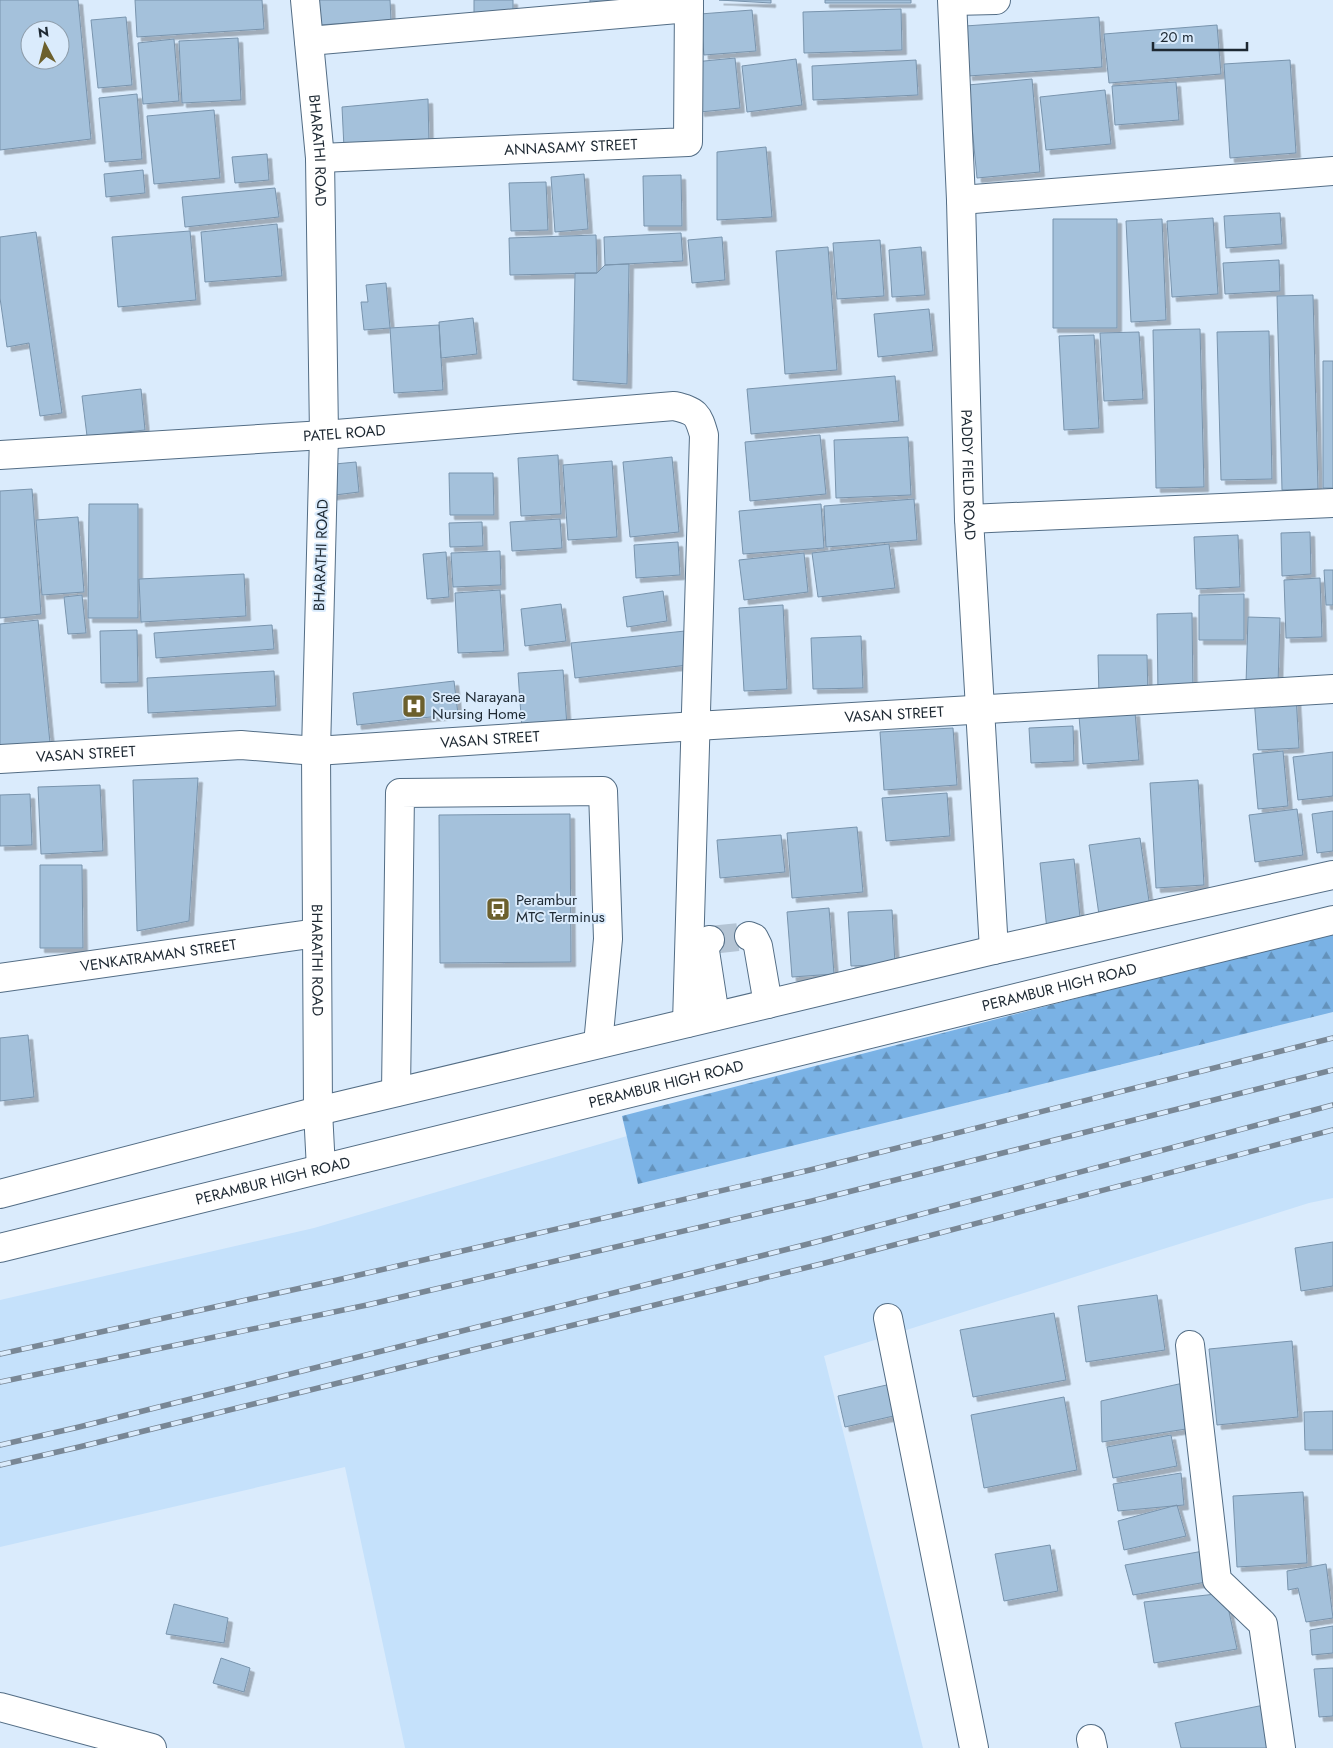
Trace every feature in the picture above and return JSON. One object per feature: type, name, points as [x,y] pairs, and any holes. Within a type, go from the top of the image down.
[{"type":"street","name":"BHARATHI ROAD","points":[[305,0],[320,158],[324,435],[316,751],[320,1169]]},
{"type":"street","points":[[953,1],[996,0]]},
{"type":"street","name":"PADDY FIELD ROAD","points":[[953,1],[969,519],[994,950]]},
{"type":"street","points":[[309,41],[689,4]]},
{"type":"street","name":"ANNASAMY STREET","points":[[320,158],[688,142],[689,4]]},
{"type":"street","points":[[960,200],[1333,171]]},
{"type":"street","name":"PATEL ROAD","points":[[0,455],[324,435],[674,406],[689,409],[699,418],[704,435],[696,726]]},
{"type":"street","points":[[969,519],[1333,503]]},
{"type":"street","name":"VASAN STREET","points":[[0,759],[241,745],[316,751],[696,726],[1333,689]]},
{"type":"street","points":[[687,1023],[696,726]]},
{"type":"street","points":[[396,1092],[400,793],[603,790],[608,939],[598,1044]]},
{"type":"street","points":[[0,1194],[318,1110],[994,950],[1333,875]]},
{"type":"street","name":"PERAMBUR HIGH ROAD","points":[[0,1248],[1333,920]]},
{"type":"street","name":"VENKATRAMAN STREET","points":[[0,978],[317,933]]},
{"type":"street","points":[[749,936],[754,938],[758,946],[768,1004]]},
{"type":"street","points":[[710,940],[706,945],[705,951],[715,1016]]},
{"type":"street","points":[[888,1318],[974,1748]]},
{"type":"street","points":[[1190,1345],[1217,1580],[1263,1624],[1281,1748]]},
{"type":"street","points":[[0,1707],[152,1748]]},
{"type":"shaded area","points":[[1333,942],[1333,1198],[1309,1203],[824,1356],[923,1748],[405,1748],[345,1467],[0,1547],[0,1300],[314,1228],[947,1042]]},
{"type":"green space","points":[[1333,932],[1333,1012],[638,1184],[622,1116]]},
{"type":"building","points":[[0,0],[78,0],[91,139],[0,150]]},
{"type":"building","points":[[135,0],[262,0],[264,29],[137,37]]},
{"type":"building","points":[[317,0],[390,0],[391,20],[319,25]]},
{"type":"building","points":[[474,0],[513,0],[513,12],[474,13]]},
{"type":"building","points":[[590,0],[638,0],[590,6]]},
{"type":"building","points":[[719,0],[771,0],[771,3]]},
{"type":"building","points":[[825,0],[911,0],[911,3],[825,3]]},
{"type":"building","points":[[901,9],[902,50],[804,53],[803,12]]},
{"type":"building","points":[[752,10],[756,51],[704,55],[700,14]]},
{"type":"building","points":[[126,17],[132,85],[98,88],[91,20]]},
{"type":"building","points":[[1099,17],[1102,67],[968,76],[965,26]]},
{"type":"building","points":[[1217,25],[1221,74],[1109,83],[1104,34]]},
{"type":"building","points":[[238,38],[241,100],[182,103],[179,41]]},
{"type":"building","points":[[174,39],[179,101],[143,104],[138,43]]},
{"type":"building","points":[[735,58],[740,108],[700,112],[694,62]]},
{"type":"building","points":[[796,59],[802,105],[747,112],[742,66]]},
{"type":"building","points":[[916,60],[918,95],[813,100],[812,66]]},
{"type":"building","points":[[1290,60],[1296,153],[1230,158],[1224,64]]},
{"type":"building","points":[[1032,79],[1040,172],[977,178],[968,85]]},
{"type":"building","points":[[1176,82],[1179,120],[1115,125],[1112,86]]},
{"type":"building","points":[[1105,90],[1111,144],[1046,150],[1040,97]]},
{"type":"building","points":[[137,94],[142,159],[105,162],[99,98]]},
{"type":"building","points":[[428,99],[429,143],[344,148],[342,107]]},
{"type":"building","points":[[214,110],[220,178],[154,184],[147,116]]},
{"type":"building","points":[[766,147],[772,217],[717,220],[717,152]]},
{"type":"building","points":[[267,154],[269,180],[235,183],[232,157]]},
{"type":"building","points":[[143,170],[145,193],[106,197],[104,174]]},
{"type":"building","points":[[584,174],[588,229],[555,232],[551,177]]},
{"type":"building","points":[[681,175],[682,226],[644,226],[643,176]]},
{"type":"building","points":[[546,182],[548,230],[511,231],[509,183]]},
{"type":"building","points":[[275,188],[279,217],[185,227],[182,197]]},
{"type":"building","points":[[1280,213],[1282,244],[1226,248],[1224,216]]},
{"type":"building","points":[[1213,218],[1218,294],[1172,297],[1167,221]]},
{"type":"building","points":[[1053,219],[1117,219],[1117,328],[1053,328]]},
{"type":"building","points":[[1162,219],[1166,320],[1131,322],[1126,221]]},
{"type":"building","points":[[277,224],[282,276],[205,282],[201,232]]},
{"type":"building","points":[[190,231],[196,300],[118,307],[112,237]]},
{"type":"building","points":[[36,232],[62,413],[40,416],[29,343],[7,347],[0,298],[0,237]]},
{"type":"building","points":[[681,233],[683,261],[605,265],[604,237]]},
{"type":"building","points":[[596,235],[597,273],[510,275],[509,238]]},
{"type":"building","points":[[722,237],[725,280],[692,283],[688,240]]},
{"type":"building","points":[[880,240],[884,296],[837,299],[833,243]]},
{"type":"building","points":[[828,247],[837,370],[785,374],[776,251]]},
{"type":"building","points":[[921,247],[925,295],[892,297],[889,250]]},
{"type":"building","points":[[1279,260],[1280,291],[1225,294],[1223,263]]},
{"type":"building","points":[[629,264],[627,384],[573,380],[575,273],[597,273],[605,265]]},
{"type":"building","points":[[386,283],[390,328],[364,330],[361,302],[368,302],[366,285]]},
{"type":"building","points":[[1313,295],[1318,489],[1282,490],[1277,296]]},
{"type":"building","points":[[929,309],[933,351],[878,357],[874,314]]},
{"type":"building","points":[[473,318],[477,354],[441,358],[439,322]]},
{"type":"building","points":[[439,325],[443,390],[394,393],[390,328]]},
{"type":"building","points":[[1200,329],[1204,487],[1156,488],[1153,330]]},
{"type":"building","points":[[1269,331],[1272,479],[1221,480],[1217,332]]},
{"type":"building","points":[[1139,332],[1143,399],[1104,401],[1100,333]]},
{"type":"building","points":[[1094,335],[1099,428],[1064,430],[1059,336]]},
{"type":"building","points":[[1323,361],[1333,361],[1333,488],[1323,488]]},
{"type":"building","points":[[895,376],[899,421],[751,434],[747,389]]},
{"type":"building","points":[[141,389],[145,430],[87,436],[82,396]]},
{"type":"building","points":[[820,435],[826,494],[750,501],[745,442]]},
{"type":"building","points":[[908,437],[911,495],[836,498],[834,440]]},
{"type":"building","points":[[558,455],[561,514],[521,516],[518,458]]},
{"type":"building","points":[[672,457],[679,532],[630,537],[623,462]]},
{"type":"building","points":[[612,461],[617,537],[568,540],[563,465]]},
{"type":"building","points":[[356,462],[359,492],[327,496],[324,465]]},
{"type":"building","points":[[449,473],[493,473],[494,515],[450,515]]},
{"type":"building","points":[[32,489],[41,614],[0,618],[0,491]]},
{"type":"building","points":[[914,499],[917,540],[826,547],[824,506]]},
{"type":"building","points":[[89,504],[138,504],[138,618],[88,618]]},
{"type":"building","points":[[821,504],[824,548],[743,554],[739,511]]},
{"type":"building","points":[[78,517],[84,592],[42,595],[36,520]]},
{"type":"building","points":[[560,519],[562,548],[512,551],[510,522]]},
{"type":"building","points":[[482,522],[483,546],[450,547],[449,523]]},
{"type":"building","points":[[1310,532],[1311,574],[1282,576],[1281,533]]},
{"type":"building","points":[[1238,535],[1240,587],[1196,589],[1194,537]]},
{"type":"building","points":[[678,542],[680,575],[636,578],[634,545]]},
{"type":"building","points":[[889,544],[895,588],[818,597],[812,553]]},
{"type":"building","points":[[500,551],[501,585],[453,587],[451,553]]},
{"type":"building","points":[[446,552],[449,597],[427,599],[423,554]]},
{"type":"building","points":[[804,553],[808,592],[744,600],[739,560]]},
{"type":"building","points":[[1324,570],[1333,570],[1333,605],[1326,605]]},
{"type":"building","points":[[244,574],[246,616],[141,622],[139,579]]},
{"type":"building","points":[[1320,578],[1322,637],[1286,638],[1284,580]]},
{"type":"building","points":[[500,590],[504,651],[458,653],[455,593]]},
{"type":"building","points":[[663,591],[667,621],[627,627],[623,597]]},
{"type":"building","points":[[1244,594],[1244,640],[1199,640],[1199,595]]},
{"type":"building","points":[[82,595],[86,633],[68,634],[64,597]]},
{"type":"building","points":[[561,604],[566,641],[525,646],[521,609]]},
{"type":"building","points":[[783,605],[787,689],[744,691],[739,608]]},
{"type":"building","points":[[1192,613],[1193,694],[1158,695],[1157,614]]},
{"type":"building","points":[[1248,617],[1280,618],[1278,685],[1246,684]]},
{"type":"building","points":[[38,620],[50,743],[0,748],[0,624]]},
{"type":"building","points":[[272,625],[274,649],[156,658],[154,633]]},
{"type":"building","points":[[137,630],[138,682],[101,683],[100,631]]},
{"type":"building","points":[[685,631],[688,665],[575,678],[571,643]]},
{"type":"building","points":[[861,636],[863,688],[813,689],[811,638]]},
{"type":"building","points":[[1098,655],[1147,655],[1148,696],[1099,697]]},
{"type":"building","points":[[563,670],[567,726],[522,730],[518,673]]},
{"type":"building","points":[[274,671],[276,706],[148,713],[147,678]]},
{"type":"building","points":[[454,681],[458,714],[357,725],[353,693]]},
{"type":"building","points":[[1296,695],[1299,748],[1258,750],[1254,698]]},
{"type":"building","points":[[1135,712],[1139,760],[1083,764],[1079,716]]},
{"type":"building","points":[[1073,726],[1074,761],[1031,763],[1029,728]]},
{"type":"building","points":[[953,728],[957,785],[884,790],[880,732]]},
{"type":"building","points":[[1283,751],[1288,806],[1258,809],[1253,754]]},
{"type":"building","points":[[1333,752],[1333,796],[1298,800],[1293,757]]},
{"type":"building","points":[[198,778],[189,921],[137,931],[133,780]]},
{"type":"building","points":[[1198,780],[1204,885],[1156,888],[1150,783]]},
{"type":"building","points":[[100,785],[103,851],[41,854],[38,787]]},
{"type":"building","points":[[947,793],[950,836],[886,841],[882,798]]},
{"type":"building","points":[[30,794],[32,845],[0,846],[0,795]]},
{"type":"building","points":[[1297,809],[1303,855],[1255,862],[1249,815]]},
{"type":"building","points":[[1333,811],[1333,851],[1317,853],[1312,814]]},
{"type":"building","points":[[570,814],[571,962],[440,963],[439,815]]},
{"type":"building","points":[[857,827],[863,892],[792,898],[787,833]]},
{"type":"building","points":[[781,835],[785,872],[720,878],[717,840]]},
{"type":"building","points":[[1140,838],[1150,908],[1099,915],[1089,845]]},
{"type":"building","points":[[1074,859],[1081,927],[1047,930],[1040,863]]},
{"type":"building","points":[[40,865],[82,865],[83,948],[40,948]]},
{"type":"building","points":[[829,908],[834,974],[792,977],[787,912]]},
{"type":"building","points":[[892,910],[895,964],[851,966],[848,912]]},
{"type":"building","points":[[28,1035],[34,1097],[0,1101],[0,1038]]},
{"type":"building","points":[[1333,1242],[1333,1286],[1301,1291],[1295,1248]]},
{"type":"building","points":[[1157,1295],[1165,1350],[1086,1362],[1078,1306]]},
{"type":"building","points":[[1054,1313],[1066,1380],[973,1397],[960,1330]]},
{"type":"building","points":[[1292,1341],[1298,1417],[1217,1425],[1209,1349]]},
{"type":"building","points":[[1188,1382],[1199,1427],[1102,1442],[1101,1401]]},
{"type":"building","points":[[891,1384],[898,1415],[845,1427],[838,1396]]},
{"type":"building","points":[[1064,1397],[1077,1470],[984,1488],[971,1415]]},
{"type":"building","points":[[1333,1411],[1333,1450],[1305,1450],[1304,1412]]},
{"type":"building","points":[[1171,1435],[1177,1466],[1113,1478],[1107,1447]]},
{"type":"building","points":[[1181,1473],[1184,1505],[1118,1511],[1113,1484]]},
{"type":"building","points":[[1303,1492],[1307,1563],[1237,1567],[1233,1496]]},
{"type":"building","points":[[1177,1505],[1186,1536],[1124,1550],[1118,1521]]},
{"type":"building","points":[[1050,1545],[1058,1591],[1004,1601],[995,1554]]},
{"type":"building","points":[[1209,1550],[1212,1581],[1133,1595],[1125,1565]]},
{"type":"building","points":[[1326,1564],[1333,1618],[1306,1622],[1298,1588],[1288,1590],[1287,1571]]},
{"type":"building","points":[[1225,1593],[1237,1649],[1154,1663],[1144,1602]]},
{"type":"building","points":[[174,1604],[228,1618],[224,1643],[166,1634]]},
{"type":"building","points":[[1333,1626],[1333,1653],[1312,1655],[1310,1630]]},
{"type":"building","points":[[221,1658],[250,1668],[244,1692],[213,1683]]},
{"type":"building","points":[[1333,1668],[1333,1716],[1319,1717],[1314,1669]]},
{"type":"building","points":[[1264,1705],[1270,1748],[1181,1748],[1175,1723]]},
{"type":"tunnel","points":[[710,940],[749,936]]},
{"type":"railway","points":[[0,1354],[333,1281],[810,1170],[1333,1038]]},
{"type":"railway","points":[[0,1382],[367,1305],[812,1201],[1333,1070]]},
{"type":"railway","points":[[0,1445],[79,1427],[816,1242],[1333,1105]]},
{"type":"railway","points":[[0,1465],[825,1263],[1333,1130]]},
{"type":"place","name":"Sree Narayana Nursing Home","points":[[414,706]]},
{"type":"place","name":"Perambur MTC Terminus","points":[[498,909]]}]
